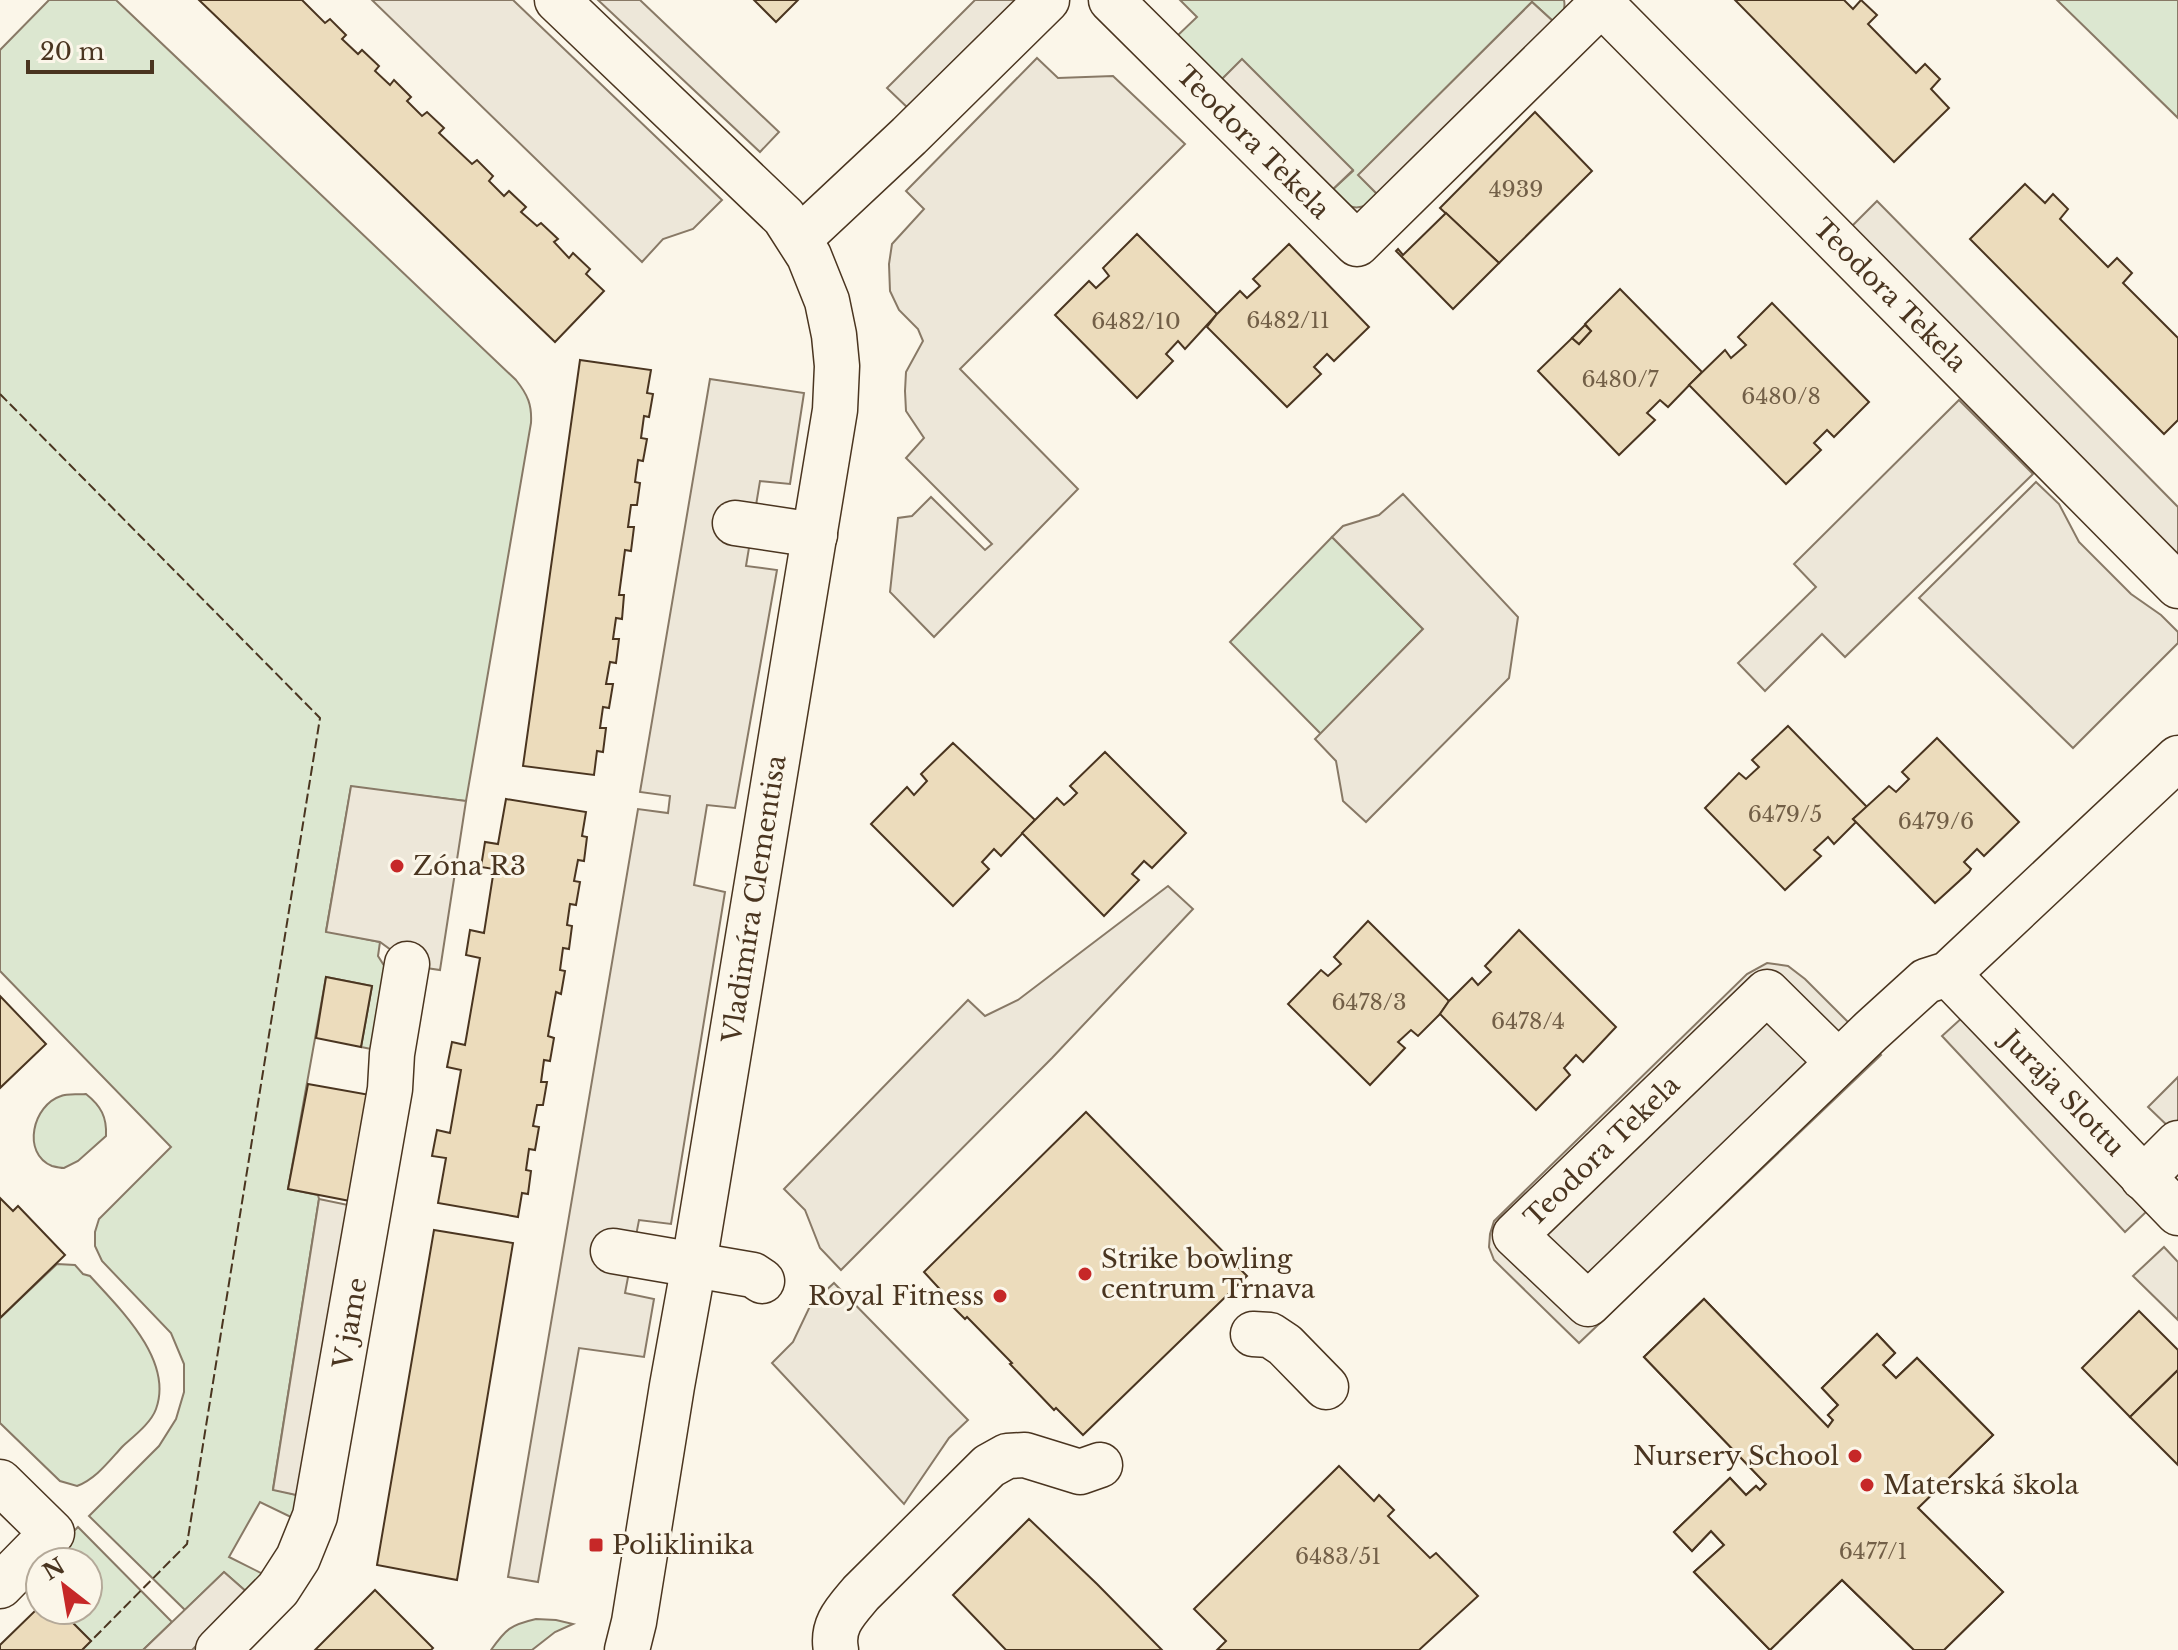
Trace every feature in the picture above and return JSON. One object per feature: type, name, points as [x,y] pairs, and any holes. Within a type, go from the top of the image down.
[{"type":"street","name":"Vladimíra Clementisa","points":[[557,0],[784,217],[817,273],[827,301],[837,366],[835,410],[815,535],[627,1650]]},
{"type":"street","points":[[799,239],[1047,0]]},
{"type":"street","name":"Teodora Tekela","points":[[1111,0],[1357,244],[1600,2],[2178,586]]},
{"type":"street","points":[[735,523],[815,535]]},
{"type":"street","name":"Teodora Tekela","points":[[1838,1062],[1767,992],[1515,1235],[1592,1320],[1838,1062],[1926,981],[1948,974],[2178,758]]},
{"type":"street","name":"V jame","points":[[218,1650],[278,1589],[298,1558],[315,1516],[390,1089],[392,1054],[407,964]]},
{"type":"street","name":"Juraja Slottu","points":[[1948,974],[2178,1213]]},
{"type":"street","points":[[2143,1178],[2178,1143]]},
{"type":"street","points":[[613,1251],[753,1275],[762,1281]]},
{"type":"street","points":[[1253,1334],[1270,1335],[1285,1345],[1326,1387]]},
{"type":"street","points":[[836,1650],[834,1637],[843,1615],[861,1593],[989,1466],[1007,1456],[1025,1455],[1080,1472],[1100,1465]]},
{"type":"street","points":[[0,1482],[52,1533],[0,1586]]},
{"type":"green space","points":[[49,0],[116,0],[516,380],[526,395],[531,411],[466,801],[351,787],[326,931],[380,942],[378,956],[390,975],[376,1050],[361,1047],[372,986],[326,977],[288,1189],[318,1195],[319,1199],[273,1489],[301,1496],[295,1519],[260,1502],[229,1557],[265,1575],[249,1594],[224,1572],[185,1610],[89,1516],[159,1446],[176,1419],[184,1392],[184,1364],[171,1333],[102,1261],[95,1246],[99,1219],[171,1147],[0,971],[0,50]]},
{"type":"green space","points":[[1180,0],[1564,0],[1564,4],[1563,13],[1555,23],[1532,2],[1359,175],[1380,197],[1366,206],[1354,207],[1343,203],[1330,192],[1353,171],[1242,60],[1219,82],[1176,37],[1197,17]]},
{"type":"green space","points":[[2057,0],[2178,0],[2178,118]]},
{"type":"green space","points":[[1332,537],[1423,629],[1321,734],[1230,642]]},
{"type":"green space","points":[[86,1094],[102,1112],[106,1136],[78,1161],[64,1168],[52,1166],[42,1160],[36,1151],[34,1130],[38,1119],[51,1101],[61,1096]]},
{"type":"green space","points":[[57,1264],[75,1265],[83,1274],[90,1276],[128,1319],[151,1354],[160,1391],[154,1414],[146,1424],[96,1474],[77,1486],[60,1481],[0,1423],[0,1318]]},
{"type":"green space","points":[[78,1527],[97,1546],[59,1546]]},
{"type":"green space","points":[[104,1553],[172,1622],[143,1650],[82,1650],[91,1641],[76,1626],[104,1626]]},
{"type":"green space","points":[[536,1619],[573,1624],[555,1632],[532,1650],[491,1650],[509,1629]]},
{"type":"shaded area","points":[[372,0],[513,0],[722,200],[693,229],[663,239],[642,262]]},
{"type":"shaded area","points":[[598,0],[640,0],[779,132],[760,152]]},
{"type":"shaded area","points":[[975,0],[1019,0],[909,109],[887,88]]},
{"type":"shaded area","points":[[1532,2],[1555,23],[1380,197],[1358,175]]},
{"type":"shaded area","points":[[1037,58],[1058,78],[1113,76],[1185,144],[960,369],[1078,489],[934,637],[890,592],[898,518],[912,516],[931,497],[985,550],[992,544],[906,458],[924,438],[906,411],[905,391],[906,372],[923,341],[918,329],[899,310],[890,291],[892,244],[924,209],[906,191]]},
{"type":"shaded area","points":[[1242,59],[1353,170],[1330,192],[1219,82]]},
{"type":"shaded area","points":[[1877,201],[2178,507],[2178,559],[1850,228]]},
{"type":"shaded area","points":[[710,379],[804,393],[790,484],[760,481],[746,566],[777,570],[735,808],[707,805],[694,885],[725,892],[671,1224],[639,1220],[625,1293],[654,1299],[644,1357],[579,1348],[538,1582],[508,1577],[638,809],[668,813],[670,796],[640,792]]},
{"type":"shaded area","points":[[1959,400],[2033,474],[1845,657],[1822,634],[1765,691],[1738,663],[1816,587],[1794,564]]},
{"type":"shaded area","points":[[2036,482],[2059,504],[2079,542],[2131,594],[2161,615],[2178,632],[2178,643],[2073,748],[1919,598]]},
{"type":"shaded area","points":[[1403,494],[1518,617],[1509,678],[1366,822],[1343,801],[1336,761],[1315,739],[1423,629],[1332,537],[1343,526],[1379,515]]},
{"type":"shaded area","name":"Zóna R3","points":[[351,786],[466,801],[440,970],[413,966],[380,942],[326,932]]},
{"type":"shaded area","points":[[1168,886],[1193,909],[1052,1058],[841,1270],[820,1248],[805,1210],[784,1189],[968,1000],[985,1016],[1018,1000]]},
{"type":"shaded area","points":[[1767,963],[1788,966],[1805,979],[1881,1055],[1579,1343],[1494,1260],[1489,1247],[1494,1221],[1747,974]]},
{"type":"shaded area","points":[[1964,1016],[2146,1212],[2125,1232],[1942,1036]]},
{"type":"shaded area","points":[[2178,1077],[2178,1124],[2172,1130],[2148,1107]]},
{"type":"shaded area","points":[[319,1199],[348,1205],[301,1496],[273,1490]]},
{"type":"shaded area","points":[[2164,1247],[2178,1262],[2178,1320],[2133,1276]]},
{"type":"shaded area","points":[[834,1283],[968,1420],[949,1438],[904,1504],[772,1363],[793,1342],[811,1304]]},
{"type":"shaded area","points":[[224,1572],[249,1594],[192,1650],[143,1650]]},
{"type":"building","points":[[199,0],[302,0],[325,23],[330,19],[346,35],[342,39],[358,54],[362,50],[379,66],[375,71],[390,85],[394,80],[411,97],[407,101],[422,116],[427,112],[444,128],[439,133],[472,164],[477,160],[493,176],[489,181],[504,196],[509,191],[526,207],[521,212],[537,226],[541,223],[558,239],[554,242],[569,258],[573,253],[590,269],[586,274],[604,291],[555,342]]},
{"type":"building","points":[[754,0],[798,0],[776,22]]},
{"type":"building","points":[[1735,0],[1844,0],[1853,9],[1861,0],[1877,15],[1868,24],[1916,73],[1925,64],[1940,79],[1931,89],[1949,108],[1894,162]]},
{"type":"building","points":[[1535,112],[1592,171],[1499,263],[1440,208]]},
{"type":"building","points":[[2025,184],[2045,203],[2053,194],[2068,209],[2060,219],[2108,267],[2117,258],[2132,273],[2123,283],[2178,338],[2178,420],[2164,434],[1970,239]]},
{"type":"building","points":[[1446,213],[1499,263],[1453,309],[1396,251],[1398,249],[1403,255]]},
{"type":"building","points":[[1137,234],[1217,314],[1185,349],[1178,341],[1166,354],[1173,361],[1137,398],[1055,315],[1089,281],[1096,288],[1109,276],[1103,268]]},
{"type":"building","points":[[1289,244],[1369,327],[1334,361],[1327,354],[1314,367],[1321,374],[1287,407],[1207,327],[1240,291],[1247,298],[1260,286],[1253,279]]},
{"type":"building","points":[[1620,289],[1702,372],[1668,407],[1660,400],[1647,413],[1655,420],[1619,455],[1538,371],[1572,338],[1579,344],[1591,331],[1585,324]]},
{"type":"building","points":[[1772,303],[1869,402],[1834,437],[1827,430],[1814,443],[1821,450],[1786,484],[1689,385],[1725,350],[1731,358],[1746,345],[1738,337]]},
{"type":"building","points":[[1585,325],[1591,331],[1579,344],[1572,338]]},
{"type":"building","points":[[580,360],[651,370],[647,393],[653,394],[649,417],[644,416],[641,438],[647,439],[643,461],[638,460],[635,482],[640,483],[637,505],[631,505],[628,527],[634,527],[631,551],[625,550],[619,595],[624,595],[622,619],[616,618],[613,639],[619,639],[616,663],[610,662],[606,684],[613,684],[609,708],[603,707],[600,728],[606,728],[603,752],[597,751],[594,775],[523,766]]},
{"type":"building","points":[[1788,726],[1867,807],[1853,819],[1856,822],[1834,844],[1828,837],[1814,850],[1821,856],[1785,890],[1705,808],[1739,773],[1746,779],[1759,767],[1752,760]]},
{"type":"building","points":[[1937,738],[2019,822],[1984,856],[1977,849],[1964,862],[1971,869],[1969,872],[1935,903],[1853,819],[1889,786],[1896,792],[1909,779],[1902,772]]},
{"type":"building","points":[[953,743],[1035,820],[1001,856],[994,849],[982,862],[989,869],[953,906],[871,824],[907,787],[914,795],[927,781],[921,774]]},
{"type":"building","points":[[1105,752],[1186,833],[1152,868],[1144,861],[1132,874],[1139,880],[1104,916],[1022,833],[1057,798],[1064,805],[1071,799],[1077,793],[1070,786]]},
{"type":"building","points":[[506,799],[586,812],[582,836],[587,837],[584,861],[578,860],[574,881],[580,882],[576,905],[570,904],[567,925],[572,926],[569,949],[563,948],[560,970],[565,971],[561,994],[556,992],[548,1036],[554,1038],[550,1061],[544,1060],[541,1082],[547,1082],[543,1105],[537,1105],[533,1126],[539,1127],[535,1150],[529,1149],[526,1170],[531,1171],[528,1194],[522,1193],[518,1217],[438,1203],[446,1158],[432,1156],[437,1130],[450,1133],[461,1070],[447,1067],[452,1042],[465,1045],[480,958],[466,955],[470,930],[484,933],[494,869],[481,867],[485,842],[498,844]]},
{"type":"building","points":[[1368,921],[1449,1001],[1418,1036],[1411,1030],[1398,1042],[1405,1048],[1370,1085],[1288,1004],[1321,970],[1328,976],[1341,964],[1334,957]]},
{"type":"building","points":[[1519,930],[1616,1027],[1583,1062],[1576,1055],[1564,1068],[1570,1075],[1536,1110],[1440,1014],[1472,978],[1478,985],[1491,972],[1485,966]]},
{"type":"building","points":[[326,977],[372,986],[361,1047],[316,1038]]},
{"type":"building","points":[[0,996],[46,1044],[0,1088]]},
{"type":"building","points":[[308,1084],[370,1095],[350,1201],[288,1189]]},
{"type":"building","name":"Strike bowling centrum Trnava","points":[[1086,1112],[1247,1276],[1083,1435],[1056,1408],[1054,1410],[967,1317],[965,1319],[946,1300],[948,1298],[924,1272]]},
{"type":"building","points":[[0,1198],[13,1211],[18,1206],[65,1255],[0,1318]]},
{"type":"building","points":[[434,1230],[513,1243],[457,1580],[377,1565]]},
{"type":"building","name":"Nursery School","points":[[1704,1299],[1828,1427],[1833,1420],[1828,1415],[1838,1405],[1822,1388],[1877,1334],[1895,1353],[1883,1365],[1896,1378],[1917,1358],[1993,1435],[1918,1508],[2003,1592],[1944,1650],[1914,1650],[1842,1580],[1770,1650],[1694,1572],[1724,1545],[1711,1531],[1692,1551],[1674,1532],[1730,1478],[1746,1495],[1756,1486],[1760,1490],[1766,1484],[1644,1357]]},
{"type":"building","name":"Nursery School","points":[[1704,1299],[1828,1427],[1833,1420],[1828,1415],[1838,1405],[1822,1388],[1877,1334],[1895,1353],[1883,1365],[1896,1378],[1917,1358],[1993,1435],[1918,1508],[2003,1592],[1944,1650],[1914,1650],[1842,1580],[1770,1650],[1694,1572],[1724,1545],[1711,1531],[1692,1551],[1674,1532],[1730,1478],[1746,1495],[1756,1486],[1760,1490],[1766,1484],[1644,1357]]},
{"type":"building","points":[[2139,1311],[2178,1350],[2178,1370],[2130,1417],[2082,1368]]},
{"type":"building","points":[[2178,1370],[2178,1465],[2130,1417]]},
{"type":"building","points":[[1339,1466],[1374,1501],[1379,1495],[1394,1510],[1388,1516],[1430,1558],[1436,1553],[1478,1596],[1419,1650],[1217,1650],[1226,1641],[1194,1609]]},
{"type":"building","points":[[1029,1519],[1162,1650],[1006,1650],[953,1595]]},
{"type":"building","points":[[375,1590],[433,1648],[431,1650],[315,1650]]},
{"type":"building","points":[[24,1622],[24,1626],[76,1626],[91,1641],[82,1650],[0,1650],[0,1645]]},
{"type":"fence","points":[[0,394],[320,718],[187,1544],[91,1641]]},
{"type":"place","name":"Zóna R3","points":[[397,866]]},
{"type":"place","name":"Strike bowling centrum Trnava","points":[[1085,1274]]},
{"type":"place","name":"Royal Fitness","points":[[1000,1296]]},
{"type":"place","name":"Nursery School","points":[[1855,1456]]},
{"type":"place","name":"Materská škola","points":[[1867,1485]]},
{"type":"place","name":"Poliklinika","points":[[596,1545]]}]
